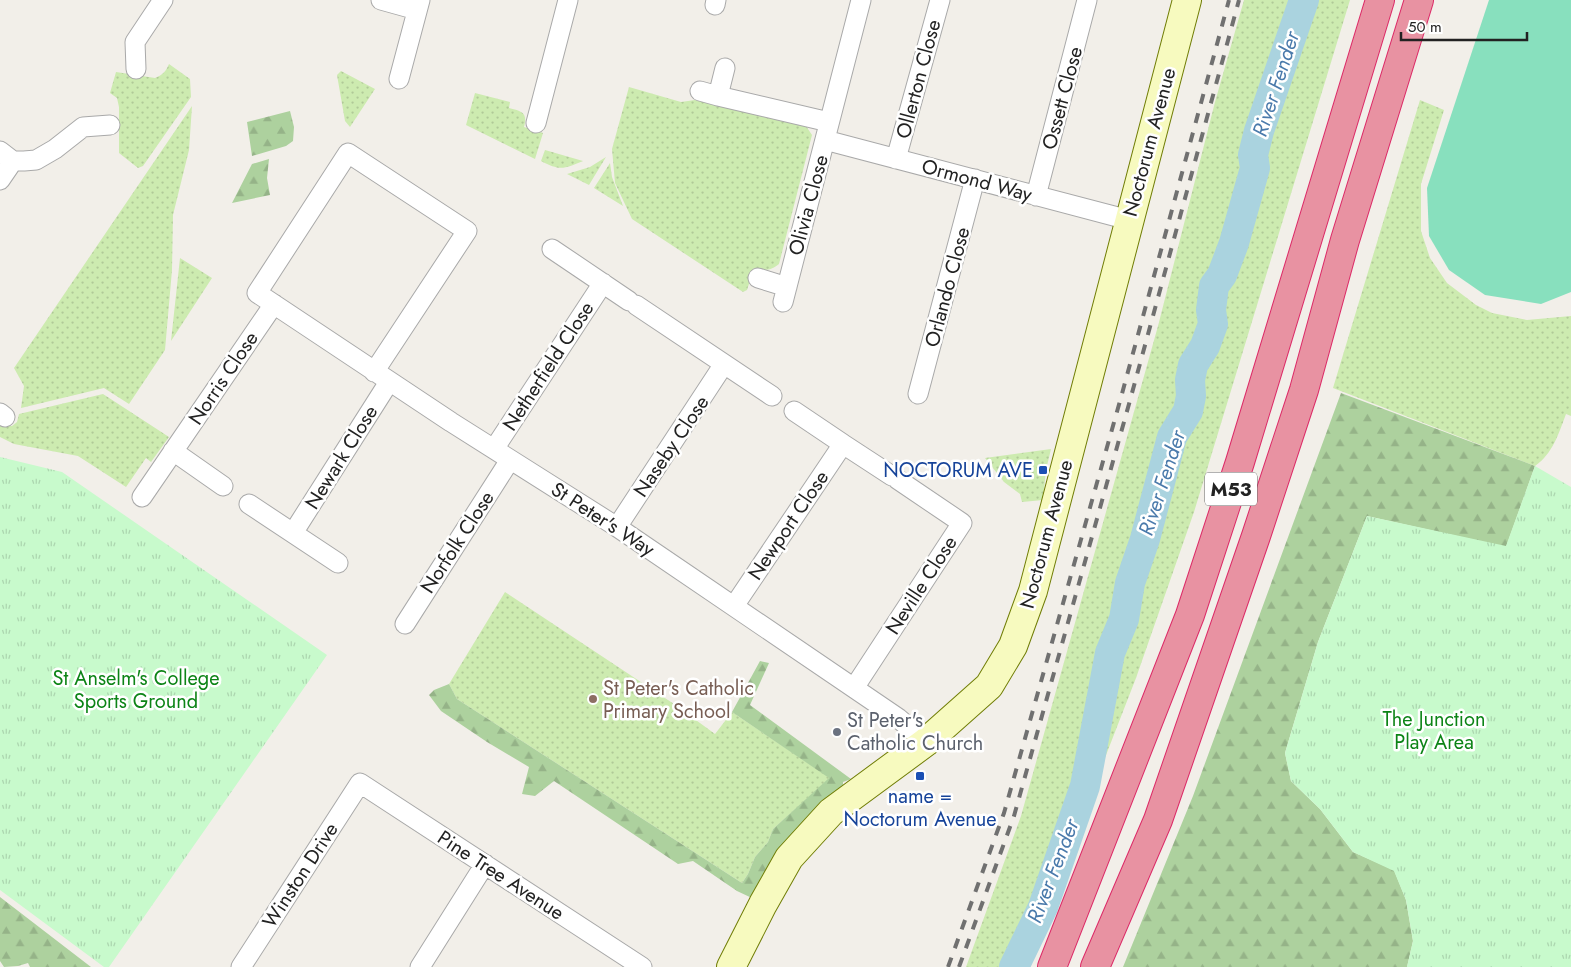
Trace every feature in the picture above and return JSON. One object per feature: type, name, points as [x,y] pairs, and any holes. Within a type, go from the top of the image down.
[{"type":"highway","name":"M53","points":[[1052,967],[1190,615],[1240,462],[1380,0]]},
{"type":"highway","name":"M53","points":[[1095,967],[1158,820],[1256,536],[1304,390],[1345,240],[1419,0]]},
{"type":"street","points":[[136,69],[135,42],[163,0]]},
{"type":"street","points":[[381,0],[418,5],[400,79]]},
{"type":"street","points":[[536,123],[568,0]]},
{"type":"street","name":"Olivia Close","points":[[758,278],[785,294],[861,0]]},
{"type":"street","name":"Ollerton Close","points":[[896,159],[940,0]]},
{"type":"street","name":"Ossett Close","points":[[1036,196],[1087,0]]},
{"type":"street","name":"Noctorum Avenue","points":[[731,967],[763,904],[790,858],[831,812],[926,742],[989,686],[1013,646],[1033,591],[1186,0]]},
{"type":"street","points":[[725,68],[709,93],[827,131]]},
{"type":"street","points":[[0,180],[7,156],[24,161],[36,160],[55,149],[83,127],[110,125]]},
{"type":"street","name":"Ormond Way","points":[[827,131],[896,159],[1129,220]]},
{"type":"street","name":"Newark Close","points":[[274,304],[257,293],[348,153],[467,232],[293,533]]},
{"type":"street","name":"Orlando Close","points":[[918,394],[975,179]]},
{"type":"street","name":"Netherfield Close","points":[[552,250],[724,364]]},
{"type":"street","name":"Netherfield Close","points":[[494,449],[603,283]]},
{"type":"street","name":"St Peter's Way","points":[[274,304],[382,377],[617,527],[898,718],[926,742]]},
{"type":"street","name":"Norris Close","points":[[142,497],[274,304]]},
{"type":"street","points":[[724,364],[772,396]]},
{"type":"street","name":"Naseby Close","points":[[617,527],[724,364]]},
{"type":"street","points":[[794,411],[843,444]]},
{"type":"street","name":"Neville Close","points":[[843,444],[962,523],[854,688]]},
{"type":"street","name":"Newport Close","points":[[734,606],[843,444]]},
{"type":"street","points":[[173,451],[223,486]]},
{"type":"street","name":"Norfolk Close","points":[[405,624],[510,460]]},
{"type":"street","points":[[250,504],[338,563]]},
{"type":"street","name":"Pine Tree Avenue","points":[[360,783],[642,967]]},
{"type":"street","name":"Winston Drive","points":[[241,967],[360,783]]},
{"type":"street","points":[[420,967],[485,864]]},
{"type":"green space","points":[[1244,0],[1350,0],[1194,512],[1136,678],[1045,912],[1020,967],[966,967],[1021,816],[1158,326],[1215,102]]},
{"type":"green space","points":[[1489,0],[1571,0],[1571,292],[1541,304],[1485,295],[1449,270],[1429,236],[1427,188]]},
{"type":"green space","points":[[169,64],[190,79],[191,97],[143,166],[138,168],[119,153],[119,107],[117,98],[110,93],[116,72],[155,78],[167,69]]},
{"type":"green space","points":[[341,71],[375,89],[350,127],[345,121],[337,75]]},
{"type":"green space","points":[[629,87],[681,102],[695,100],[806,126],[812,135],[779,264],[767,270],[754,268],[747,290],[743,292],[632,219],[615,183],[612,149]]},
{"type":"green space","points":[[475,93],[510,102],[509,108],[523,113],[525,119],[524,127],[543,133],[535,159],[466,125]]},
{"type":"green space","points":[[1420,100],[1444,110],[1421,184],[1421,231],[1430,258],[1447,283],[1476,305],[1492,313],[1527,320],[1571,316],[1571,416],[1566,414],[1551,449],[1535,466],[1333,388]]},
{"type":"green space","points":[[192,106],[189,150],[173,215],[172,270],[165,350],[129,404],[104,388],[21,408],[24,386],[14,368]]},
{"type":"green space","points":[[290,111],[294,127],[293,141],[286,146],[252,156],[247,122]]},
{"type":"green space","points":[[545,150],[583,161],[558,168],[541,161]]},
{"type":"green space","points":[[606,157],[589,185],[567,174],[590,167]]},
{"type":"green space","points":[[269,159],[267,178],[270,195],[232,203],[252,164]]},
{"type":"green space","points":[[610,163],[612,177],[623,206],[594,188]]},
{"type":"green space","points":[[180,258],[212,278],[171,341]]},
{"type":"green space","points":[[1341,393],[1535,466],[1506,547],[1367,516],[1318,642],[1285,753],[1291,781],[1320,809],[1353,852],[1394,870],[1406,900],[1413,941],[1407,967],[1123,967],[1193,796]]},
{"type":"green space","points":[[103,394],[169,437],[151,462],[146,458],[126,487],[78,456],[14,444],[0,437],[0,422],[6,426],[12,426],[17,422],[19,414]]},
{"type":"green space","points":[[1051,449],[1046,470],[1043,500],[1022,502],[1020,494],[1004,482],[985,458]]},
{"type":"green space","name":"St Anselm's College Sports Ground","points":[[0,457],[62,472],[327,655],[109,967],[104,967],[0,890]]},
{"type":"green space","name":"The Junction Play Area","points":[[1535,466],[1571,487],[1571,967],[1407,967],[1413,941],[1406,900],[1394,871],[1353,852],[1320,809],[1291,781],[1285,753],[1318,642],[1367,516],[1506,546]]},
{"type":"green space","points":[[505,592],[674,704],[715,734],[732,712],[830,778],[773,829],[768,842],[755,857],[742,883],[457,699],[449,684]]},
{"type":"green space","points":[[760,661],[769,663],[750,705],[851,779],[843,782],[843,785],[789,842],[754,899],[737,891],[693,861],[678,864],[554,781],[535,796],[522,794],[529,767],[441,711],[429,695],[434,690],[449,684],[457,699],[742,883],[755,857],[768,842],[773,829],[829,778],[732,712]]},
{"type":"green space","points":[[0,897],[91,967],[30,967],[28,963],[4,967],[0,961]]},
{"type":"waterway","name":"River Fender","points":[[1014,967],[1043,907],[1085,786],[1110,653],[1124,619],[1130,583],[1145,539],[1172,437],[1188,411],[1193,365],[1205,346],[1213,324],[1211,310],[1214,286],[1222,275],[1234,243],[1255,168],[1253,155],[1259,131],[1304,0]]},
{"type":"railway","points":[[948,967],[1004,813],[1120,401],[1229,0]]},
{"type":"railway","points":[[959,967],[1014,816],[1239,0]]},
{"type":"place","name":"NOCTORUM AVE","points":[[1043,470]]},
{"type":"place","name":"St Peter's Catholic Primary School","points":[[593,699]]},
{"type":"place","name":"St Peter's Catholic Church","points":[[837,732]]},
{"type":"place","name":"name = Noctorum Avenue","points":[[920,776]]}]
